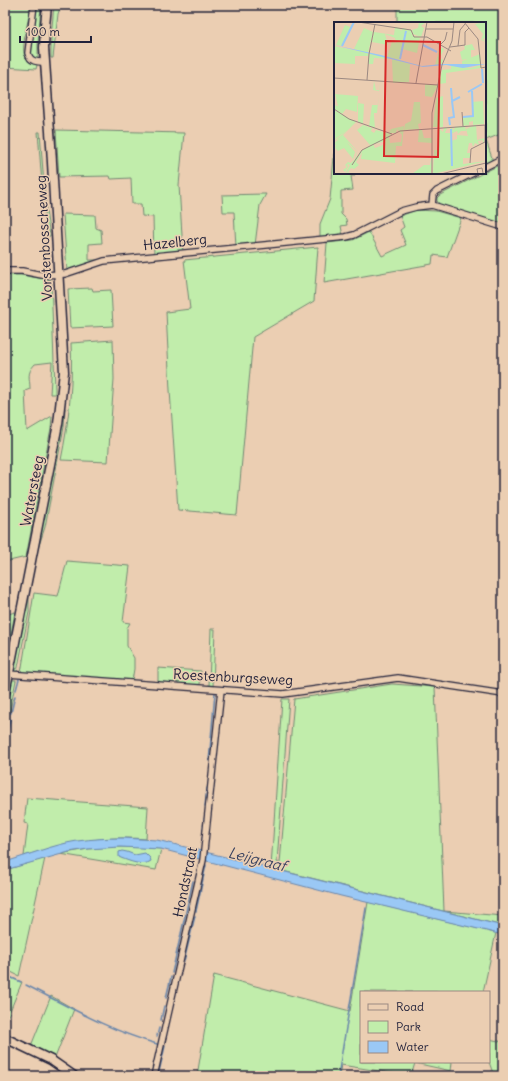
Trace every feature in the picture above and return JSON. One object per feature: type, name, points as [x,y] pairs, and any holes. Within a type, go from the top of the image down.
[{"type":"street","points":[[34,5],[28,53],[31,60],[36,62],[45,62]]},
{"type":"street","name":"Vorstenbosscheweg","points":[[47,5],[44,39],[45,62],[64,363],[60,412]]},
{"type":"street","points":[[486,166],[503,158]]},
{"type":"street","points":[[471,174],[437,191],[433,195],[432,205],[503,227]]},
{"type":"street","name":"Hazelberg","points":[[5,271],[22,271],[42,274],[71,273],[104,261],[297,243],[354,235],[401,211],[432,205]]},
{"type":"street","name":"Watersteeg","points":[[5,693],[60,412]]},
{"type":"street","name":"Roestenburgseweg","points":[[8,674],[283,694],[398,678],[503,694]]},
{"type":"street","name":"Hondstraat","points":[[154,1076],[203,860],[221,690]]},
{"type":"street","points":[[6,1040],[51,1060],[74,1076]]},
{"type":"green space","points":[[5,5],[31,5],[24,41],[24,54],[26,58],[37,65],[36,69],[5,67]]},
{"type":"green space","points":[[35,5],[41,5],[38,61],[30,56]]},
{"type":"green space","points":[[54,5],[61,5],[58,14],[53,58],[51,58],[51,38]]},
{"type":"green space","points":[[397,5],[503,5],[503,133],[486,140],[486,22],[397,22]]},
{"type":"green space","points":[[56,130],[184,133],[179,185],[183,252],[154,255],[153,217],[142,216],[141,204],[132,204],[131,178],[111,179],[110,176],[59,177]]},
{"type":"green space","points":[[38,132],[40,132],[46,211],[50,236],[46,236]]},
{"type":"green space","points":[[486,140],[492,158],[492,162],[486,165]]},
{"type":"green space","points":[[334,157],[334,174],[354,174],[355,176],[351,176],[353,190],[341,191],[341,214],[346,219],[347,225],[341,226],[343,236],[320,239],[320,224],[330,199]]},
{"type":"green space","points":[[503,163],[503,224],[441,206],[437,201],[437,198],[440,195],[481,174],[486,174],[486,172]]},
{"type":"green space","points":[[266,194],[260,205],[255,245],[236,247],[234,212],[223,212],[222,195]]},
{"type":"green space","points":[[416,210],[436,211],[461,218],[447,257],[433,255],[432,264],[324,283],[327,243],[353,240],[369,232],[382,256],[406,245],[400,230],[404,227],[400,216]]},
{"type":"green space","points":[[63,214],[95,215],[96,228],[101,230],[102,243],[89,244],[89,260],[100,260],[67,271]]},
{"type":"green space","points":[[318,247],[314,301],[253,337],[237,515],[178,510],[166,312],[190,309],[184,260]]},
{"type":"green space","points":[[5,275],[21,275],[51,280],[55,394],[50,394],[52,362],[35,364],[29,373],[30,389],[25,391],[27,431],[52,416],[51,428],[26,557],[5,562]]},
{"type":"green space","points":[[92,288],[93,291],[111,290],[113,326],[70,328],[68,289]]},
{"type":"green space","points":[[113,340],[114,379],[108,462],[61,460],[70,402],[71,343]]},
{"type":"green space","points":[[65,408],[64,427],[45,527],[34,561]]},
{"type":"green space","points":[[67,561],[130,566],[123,622],[130,623],[127,628],[127,646],[134,658],[132,681],[21,673],[34,593],[58,596]]},
{"type":"green space","points":[[29,587],[29,612],[17,672],[13,672]]},
{"type":"green space","points":[[15,612],[8,650],[5,649],[5,615]]},
{"type":"green space","points":[[211,629],[215,629],[213,687],[209,686]]},
{"type":"green space","points":[[158,668],[201,671],[200,684],[198,686],[158,683]]},
{"type":"green space","points":[[12,680],[16,680],[5,736],[5,718]]},
{"type":"green space","points":[[392,684],[435,687],[444,911],[503,916],[503,926],[271,868],[282,699],[289,699],[277,862],[280,863],[294,699]]},
{"type":"green space","points":[[27,798],[148,807],[146,839],[114,838],[84,841],[55,847],[24,856],[28,824],[24,823]]},
{"type":"green space","points":[[108,847],[161,849],[156,870],[60,854]]},
{"type":"green space","points":[[45,858],[19,976],[5,969],[5,870]]},
{"type":"green space","points":[[368,902],[496,933],[483,991],[360,991],[360,1063],[415,1063],[411,1076],[341,1065],[339,1076],[197,1076],[214,975],[350,1011]]},
{"type":"green space","points":[[5,975],[22,982],[5,1023]]},
{"type":"green space","points":[[51,996],[74,1009],[55,1058],[31,1046]]},
{"type":"green space","points":[[490,1039],[503,1042],[503,1076],[494,1076],[489,1063]]},
{"type":"green space","points":[[415,1063],[452,1063],[451,1071]]},
{"type":"water","points":[[123,838],[157,840],[503,926],[503,935],[341,896],[161,849],[120,847],[88,849],[69,852],[5,870],[5,862],[59,845],[83,840]]},
{"type":"water","points":[[122,851],[135,855],[145,853],[151,861],[148,863],[136,863],[128,861],[119,857],[119,852]]},
{"type":"waterway","points":[[16,690],[19,679]]},
{"type":"waterway","points":[[209,761],[215,693]]},
{"type":"waterway","points":[[11,713],[15,696]]},
{"type":"waterway","points":[[5,747],[10,719]]},
{"type":"waterway","points":[[205,806],[207,788]]},
{"type":"waterway","points":[[202,843],[204,819]]},
{"type":"waterway","points":[[196,911],[206,865]]},
{"type":"waterway","points":[[172,973],[193,881]]},
{"type":"waterway","points":[[338,1076],[366,908]]},
{"type":"waterway","points":[[184,961],[195,916]]},
{"type":"waterway","points":[[5,975],[21,982]]},
{"type":"waterway","points":[[166,998],[171,977]]},
{"type":"waterway","points":[[26,985],[107,1025],[140,1039],[157,1044]]},
{"type":"waterway","points":[[161,1020],[164,1006]]},
{"type":"waterway","points":[[157,1036],[159,1028]]},
{"type":"waterway","points":[[158,1076],[165,1046]]},
{"type":"water label","name":"Leijgraaf","points":[[257,859]]}]
